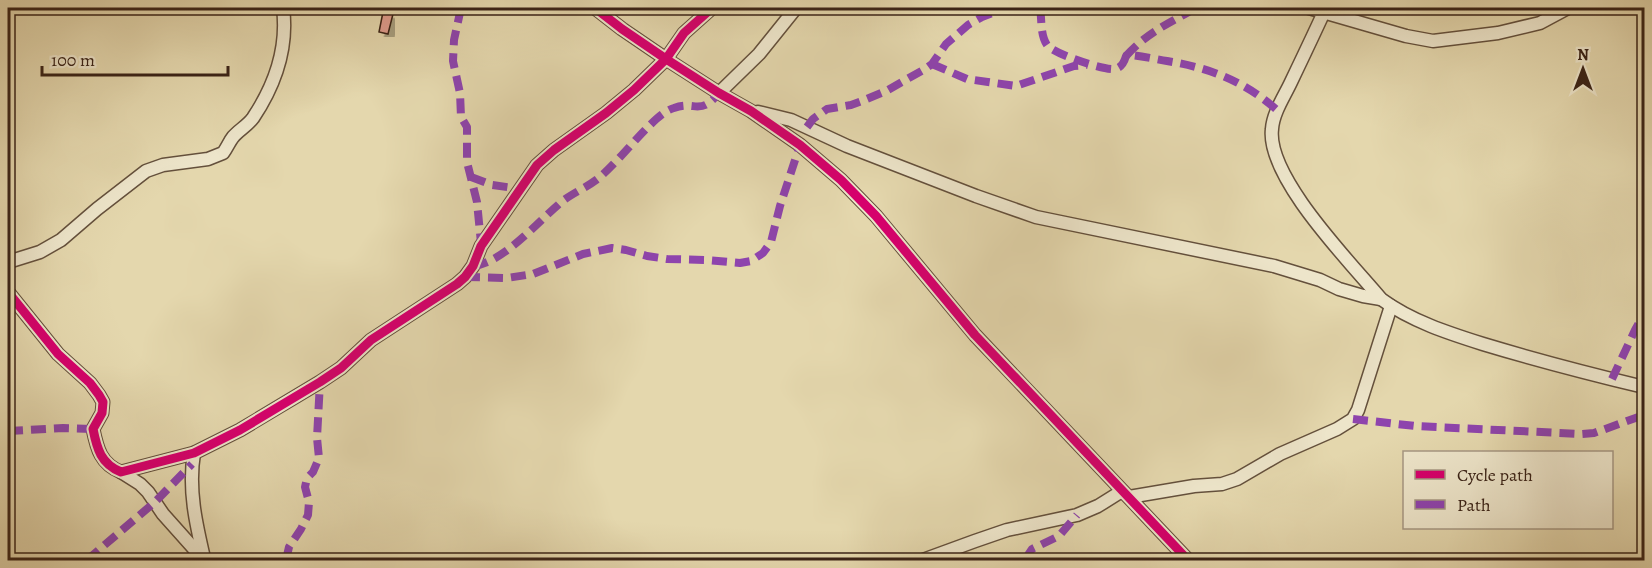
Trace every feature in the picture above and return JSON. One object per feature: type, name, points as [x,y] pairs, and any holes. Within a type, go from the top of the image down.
[{"type":"street","points":[[8,262],[40,252],[61,240],[146,171],[163,165],[208,159],[223,153],[231,139],[254,117],[270,87],[283,45],[285,25],[283,8]]},
{"type":"street","points":[[595,8],[666,59],[751,111],[800,145],[842,180],[890,233],[975,335],[1188,561]]},
{"type":"street","points":[[122,472],[194,453],[240,430],[320,382],[340,368],[371,340],[465,277],[473,266],[481,246],[537,165],[634,90],[666,59],[684,33],[712,8]]},
{"type":"street","points":[[719,93],[759,54],[796,8]]},
{"type":"street","points":[[1386,303],[1332,243],[1300,201],[1282,171],[1272,140],[1272,128],[1277,110],[1315,9],[1406,36],[1433,41],[1498,33],[1540,23],[1568,8]]},
{"type":"street","points":[[751,111],[791,120],[847,146],[1036,217],[1274,266],[1386,303],[1454,335],[1520,355],[1644,387]]},
{"type":"street","points":[[8,292],[58,354],[90,383],[103,402],[102,413],[93,429],[97,448],[112,468],[140,484],[148,492],[163,514],[204,560]]},
{"type":"street","points":[[923,561],[1007,531],[1077,515],[1126,494],[1222,484],[1237,480],[1280,454],[1337,429],[1353,419],[1358,410],[1386,303]]},
{"type":"street","points":[[194,453],[192,500],[204,560]]},
{"type":"building","points":[[383,12],[393,14],[388,34],[379,32]]},
{"type":"marked path","points":[[461,8],[454,40],[453,61],[460,93],[461,117],[467,127],[467,162],[477,202],[481,243]]},
{"type":"marked path","points":[[807,127],[813,119],[827,109],[862,101],[886,91],[925,69],[932,64],[946,44],[968,25],[1006,8]]},
{"type":"marked path","points":[[1040,8],[1042,32],[1047,45],[1068,57],[1108,69],[1119,68],[1126,56],[1130,55],[1198,68],[1226,77],[1252,91],[1277,110]]},
{"type":"marked path","points":[[1126,56],[1151,34],[1196,8]]},
{"type":"marked path","points":[[932,64],[967,79],[1016,86],[1074,66],[1087,65]]},
{"type":"marked path","points":[[473,266],[495,258],[507,250],[563,201],[600,177],[663,113],[681,106],[702,106],[719,93]]},
{"type":"marked path","points":[[465,277],[507,278],[533,274],[583,254],[612,248],[667,259],[740,263],[751,261],[763,253],[771,242],[800,145]]},
{"type":"marked path","points":[[471,177],[492,185],[521,189]]},
{"type":"marked path","points":[[1612,379],[1644,314]]},
{"type":"marked path","points":[[286,560],[289,547],[308,515],[309,502],[305,487],[307,478],[313,472],[319,458],[317,438],[320,382]]},
{"type":"marked path","points":[[1353,419],[1415,426],[1581,434],[1594,433],[1644,415]]},
{"type":"marked path","points":[[8,431],[93,429]]},
{"type":"marked path","points":[[87,560],[155,502],[192,464]]},
{"type":"marked path","points":[[1030,560],[1028,555],[1032,549],[1059,536],[1077,515]]},
{"type":"cycle path","points":[[595,8],[666,59],[751,111],[800,145],[841,180],[876,216],[975,335],[1188,560]]},
{"type":"cycle path","points":[[8,292],[58,354],[90,383],[99,395],[103,402],[102,413],[93,429],[98,449],[109,465],[121,472],[194,453],[240,430],[320,382],[341,368],[371,340],[457,284],[473,266],[481,246],[537,165],[634,90],[666,59],[684,33],[712,8]]}]
